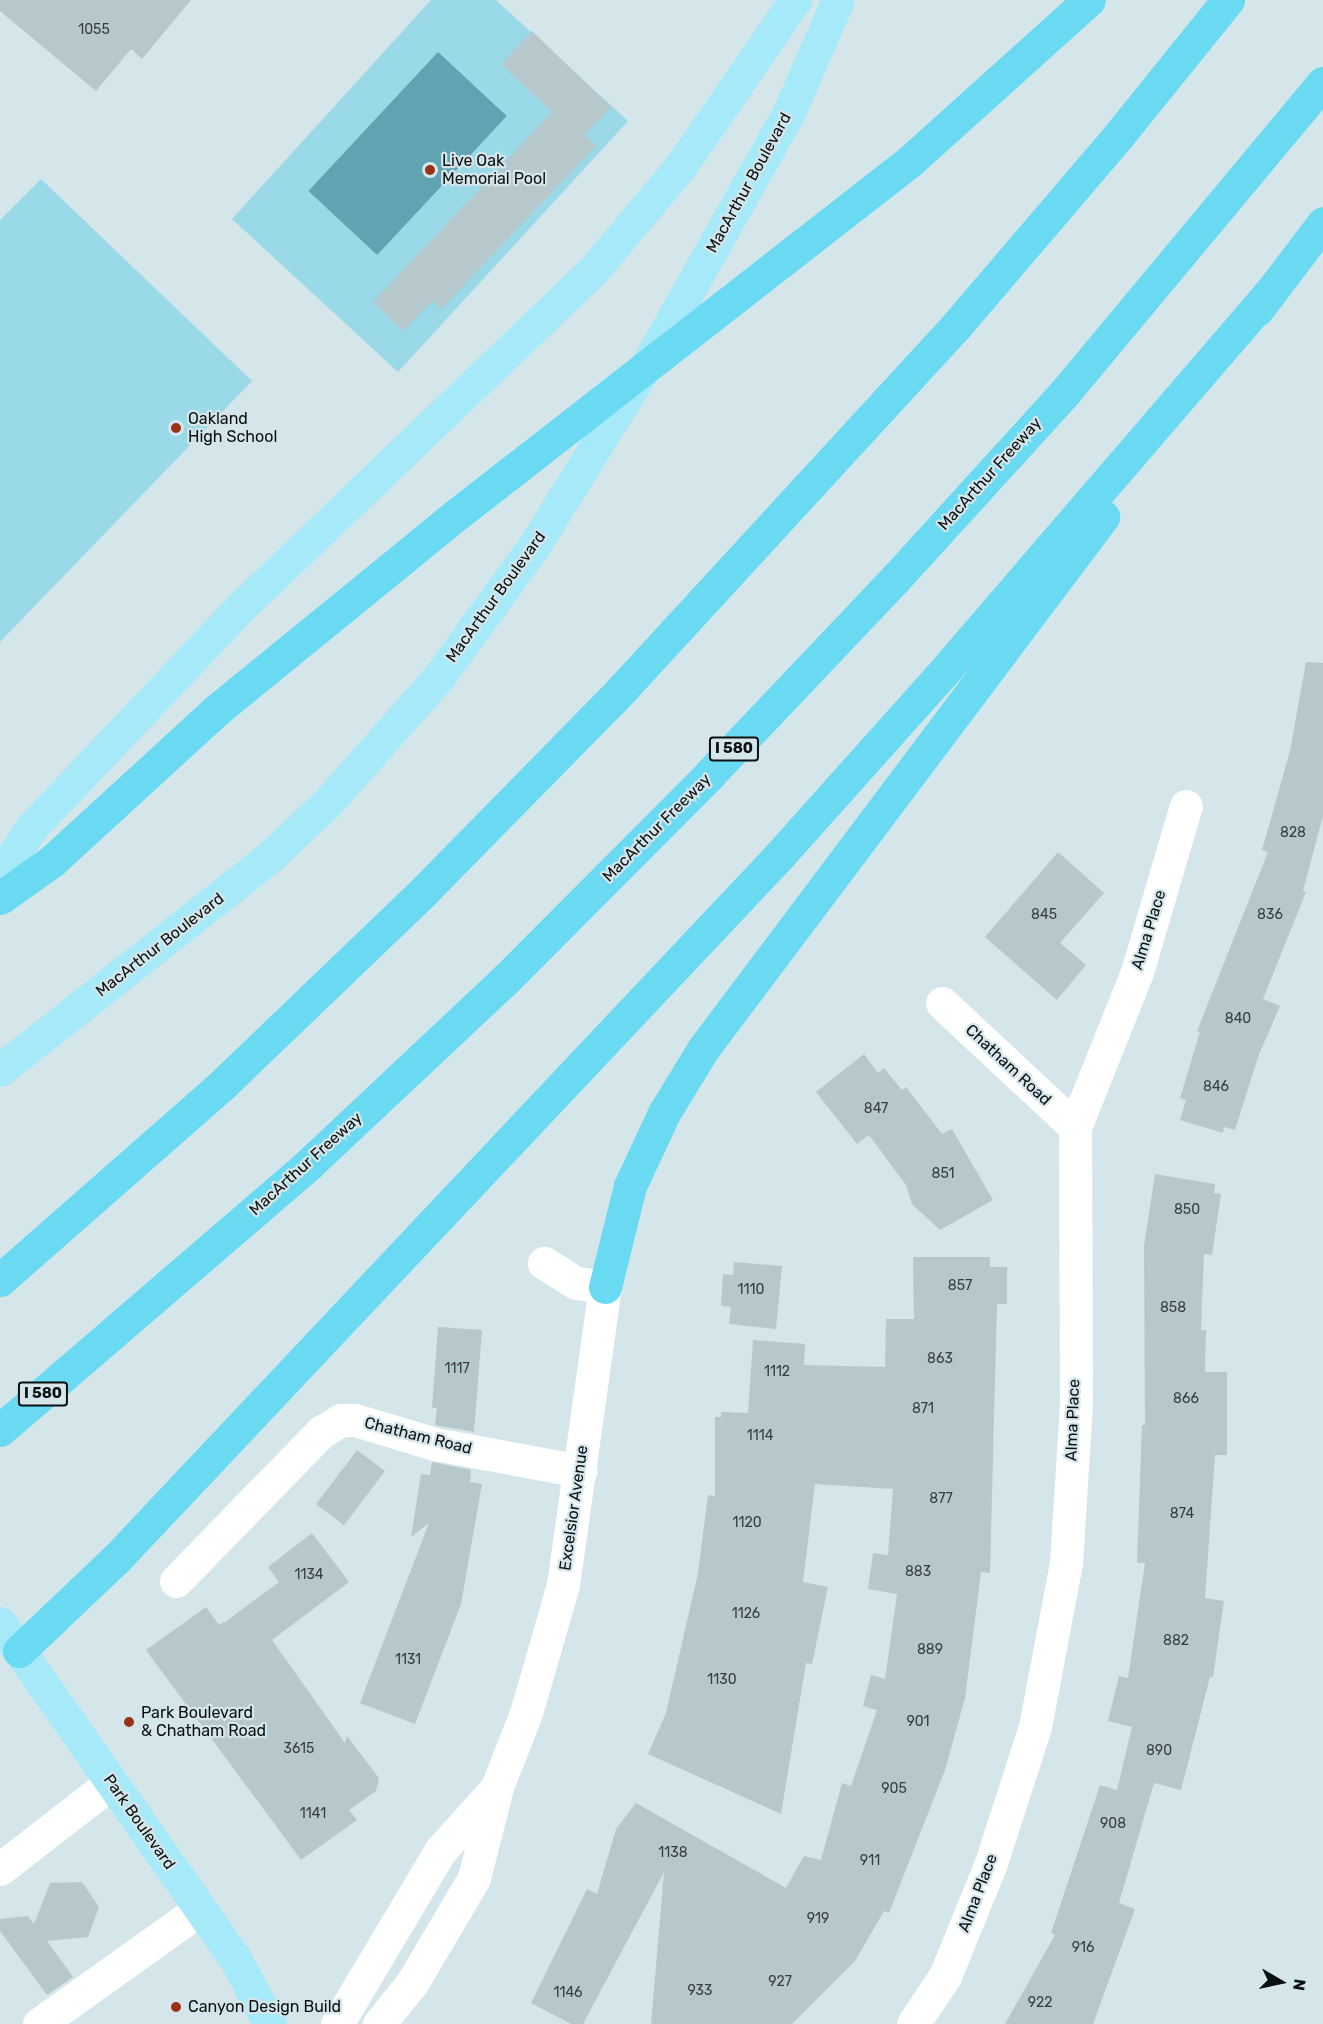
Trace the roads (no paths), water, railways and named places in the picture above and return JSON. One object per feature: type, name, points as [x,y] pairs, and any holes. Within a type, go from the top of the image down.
[{"type":"highway","points":[[0,898],[52,861],[218,709],[447,522],[909,162],[1089,0]]},
{"type":"highway","points":[[11,1271],[233,1075],[424,891],[613,699],[956,326],[1119,135],[1228,0]]},
{"type":"highway","name":"MacArthur Freeway","points":[[0,1430],[87,1358],[310,1163],[472,1011],[709,775],[904,570],[1066,391],[1323,83]]},
{"type":"highway","points":[[605,1287],[630,1186],[664,1113],[703,1048],[1323,222]]},
{"type":"highway","points":[[10,1658],[117,1558],[779,856],[947,668],[1270,292]]},
{"type":"main road","points":[[0,876],[32,827],[243,604],[539,327],[598,264],[680,166],[795,0]]},
{"type":"main road","name":"MacArthur Boulevard","points":[[0,1070],[200,916],[329,801],[438,678],[570,491],[731,217],[789,112],[838,0]]},
{"type":"main road","name":"Park Boulevard","points":[[0,1623],[10,1658],[111,1783],[235,1958],[270,2024]]},
{"type":"street","name":"Alma Place","points":[[913,2024],[945,1976],[990,1866],[1035,1727],[1066,1563],[1076,1404],[1075,1127],[1137,972],[1186,806]]},
{"type":"street","name":"Chatham Road","points":[[942,1003],[1075,1127]]},
{"type":"street","points":[[544,1263],[576,1283],[605,1287]]},
{"type":"street","name":"Excelsior Avenue","points":[[380,2024],[412,1983],[474,1878],[497,1787],[526,1713],[560,1595],[581,1471],[605,1287]]},
{"type":"street","name":"Chatham Road","points":[[176,1581],[321,1432],[341,1420],[355,1420],[435,1444],[581,1471]]},
{"type":"street","points":[[0,1869],[111,1783]]},
{"type":"street","name":"Excelsior Avenue","points":[[338,2024],[440,1851],[497,1787]]},
{"type":"street","points":[[39,2024],[200,1909]]},
{"type":"place","name":"Live Oak Memorial Pool","points":[[430,170]]},
{"type":"place","name":"Oakland High School","points":[[176,428]]},
{"type":"place","name":"Park Boulevard & Chatham Road","points":[[129,1722]]},
{"type":"place","name":"Canyon Design Build","points":[[176,2007]]}]
